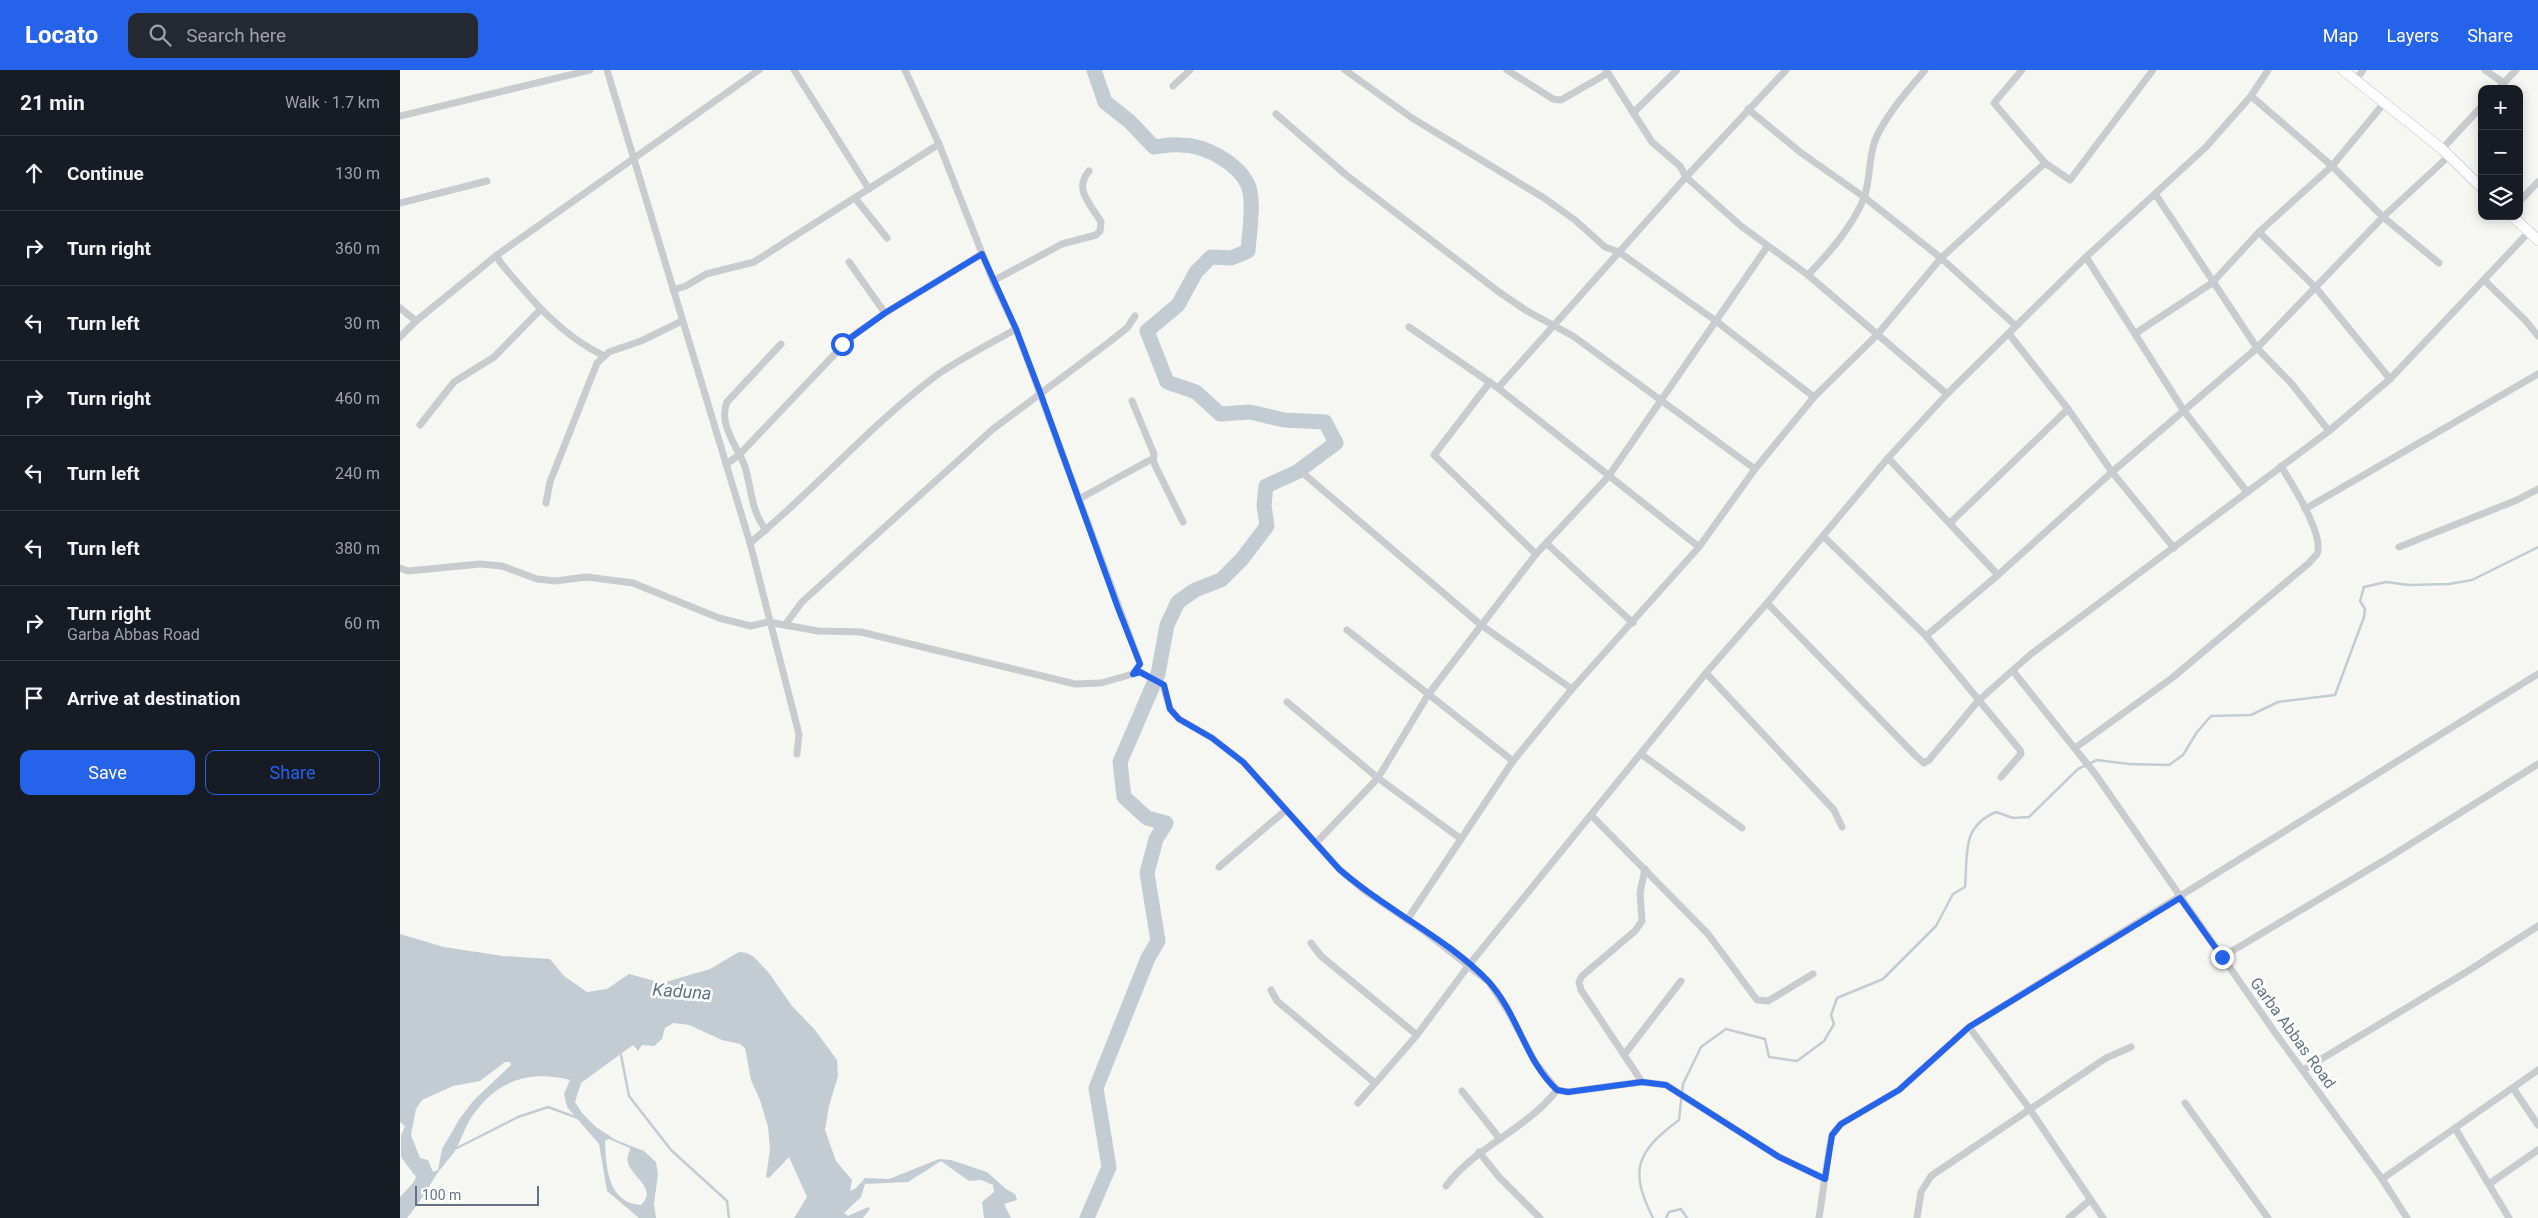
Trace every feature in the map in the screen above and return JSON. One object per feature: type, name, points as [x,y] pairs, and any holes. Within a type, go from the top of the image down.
[{"type":"street","points":[[400,116],[590,70]]},
{"type":"street","points":[[608,70],[633,159],[750,543],[768,622],[799,734],[797,754]]},
{"type":"street","points":[[400,337],[416,321],[497,255],[760,70]]},
{"type":"street","points":[[794,70],[869,190]]},
{"type":"street","points":[[905,70],[938,144],[993,281],[1016,329],[1118,608],[1134,645],[1140,664],[1137,673]]},
{"type":"street","points":[[1173,86],[1190,70]]},
{"type":"street","points":[[1345,70],[1412,118],[1544,198],[1575,220],[1605,247],[1619,252],[1716,321],[1814,397]]},
{"type":"street","points":[[1507,70],[1553,99],[1561,100],[1607,71],[1652,142],[1680,166],[1686,177],[1768,247],[1808,275],[1947,394]]},
{"type":"street","points":[[1633,113],[1677,70]]},
{"type":"street","points":[[1498,388],[1686,177],[1786,70]]},
{"type":"street","points":[[1808,275],[1840,239],[1864,197],[1875,140],[1887,118],[1925,70]]},
{"type":"street","points":[[2022,70],[1994,103],[2045,163],[2070,180],[2153,70]]},
{"type":"street","points":[[1358,1103],[1417,1035],[1469,965],[1706,673],[1767,604],[1888,458],[1947,394],[2016,326],[2086,258],[2206,148],[2251,96],[2268,70]]},
{"type":"street","points":[[2343,70],[2385,102],[2445,153],[2478,184]]},
{"type":"street","points":[[2356,80],[2363,70]]},
{"type":"street","points":[[2485,70],[2504,83],[2516,70]]},
{"type":"street","points":[[2251,96],[2332,166],[2383,217],[2439,263]]},
{"type":"street","points":[[2136,333],[2212,283],[2259,232],[2332,166],[2385,102]]},
{"type":"street","points":[[1748,109],[1800,152],[1864,197],[1941,258],[2016,326]]},
{"type":"street","points":[[1926,636],[1998,575],[2112,472],[2257,348],[2445,153],[2478,111]]},
{"type":"street","points":[[1276,114],[1344,174],[1499,292],[1527,312],[1573,336],[1755,469]]},
{"type":"street","points":[[673,290],[686,286],[706,274],[754,262],[938,144]]},
{"type":"street","points":[[1407,920],[1513,761],[1572,689],[1699,547],[1755,469],[1814,397],[1877,335],[1941,258],[2045,163]]},
{"type":"street","points":[[993,281],[1062,244],[1096,235],[1100,231],[1101,222],[1081,190],[1081,183],[1089,171]]},
{"type":"street","points":[[400,203],[487,181]]},
{"type":"street","points":[[2523,198],[2538,182]]},
{"type":"street","points":[[2156,195],[2212,283],[2257,348],[2291,382],[2329,431]]},
{"type":"street","points":[[855,198],[888,238]]},
{"type":"street","points":[[2516,220],[2538,240]]},
{"type":"street","points":[[2259,232],[2316,288],[2390,379]]},
{"type":"street","points":[[1767,604],[1924,763],[1934,755],[1978,701],[2032,654],[2329,431],[2390,379],[2529,232]]},
{"type":"street","points":[[1316,843],[1378,778],[1428,695],[1536,554],[1608,477],[1768,247]]},
{"type":"street","points":[[726,464],[739,455],[842,344],[885,313],[982,254]]},
{"type":"street","points":[[497,255],[500,262],[540,310],[564,330],[604,356]]},
{"type":"street","points":[[2086,258],[2136,333],[2184,411],[2247,492]]},
{"type":"street","points":[[849,262],[885,313]]},
{"type":"street","points":[[2484,280],[2525,320],[2538,336]]},
{"type":"street","points":[[400,308],[416,321]]},
{"type":"street","points":[[420,425],[454,382],[494,357],[540,310]]},
{"type":"street","points":[[785,625],[809,595],[993,429],[1127,328],[1135,316]]},
{"type":"street","points":[[546,503],[550,482],[597,363],[604,356],[682,322]]},
{"type":"street","points":[[1409,327],[1498,388],[1608,477],[1699,547]]},
{"type":"street","points":[[750,543],[792,508],[891,413],[938,374],[1016,329]]},
{"type":"street","points":[[2009,334],[2068,409],[2112,472],[2174,548]]},
{"type":"street","points":[[766,530],[755,513],[744,466],[731,441],[724,409],[727,402],[781,344]]},
{"type":"street","points":[[2305,509],[2538,374]]},
{"type":"street","points":[[1490,382],[1434,455],[1536,554]]},
{"type":"street","points":[[1132,402],[1154,454],[1153,460],[1183,522]]},
{"type":"street","points":[[1950,523],[2068,409]]},
{"type":"street","points":[[1888,458],[1998,575]]},
{"type":"street","points":[[1079,499],[1153,460]]},
{"type":"street","points":[[2075,748],[2172,678],[2309,563],[2317,554],[2318,540],[2305,509],[2281,466]]},
{"type":"street","points":[[1304,474],[1481,624],[1572,689]]},
{"type":"street","points":[[2399,546],[2517,500],[2538,489]]},
{"type":"street","points":[[1823,536],[1926,636],[2020,750],[2021,754],[2001,777]]},
{"type":"street","points":[[1546,543],[1633,623]]},
{"type":"street","points":[[400,568],[408,571],[480,564],[502,566],[537,578],[555,580],[587,577],[633,583],[719,618],[751,626],[768,622],[818,631],[861,632],[1075,684],[1101,684],[1137,673],[1164,685],[1170,709],[1179,719],[1212,738],[1243,762],[1354,882],[1469,965],[1489,982],[1508,1011],[1535,1062],[1557,1090],[1568,1092],[1642,1082],[1666,1085],[1779,1157],[1825,1179]]},
{"type":"street","points":[[1347,630],[1513,761]]},
{"type":"street","name":"Garba Abbas Road","points":[[2014,671],[2096,775],[2180,898],[2382,1180],[2407,1218]]},
{"type":"street","points":[[1706,673],[1834,810],[1842,827]]},
{"type":"street","points":[[1819,1218],[1832,1135],[1841,1124],[1899,1090],[1969,1027],[2180,898],[2538,674]]},
{"type":"street","points":[[1287,702],[1378,778],[1461,839]]},
{"type":"street","points":[[1641,754],[1742,828]]},
{"type":"street","points":[[2222,957],[2388,858],[2538,764]]},
{"type":"street","points":[[1219,868],[1286,810]]},
{"type":"street","points":[[1591,815],[1708,934],[1756,1000],[1768,1001],[1813,974]]},
{"type":"street","points":[[1642,1082],[1581,990],[1579,982],[1582,976],[1635,930],[1642,921],[1640,893],[1645,869]]},
{"type":"street","points":[[2303,1070],[2468,971],[2538,926]]},
{"type":"street","points":[[1311,943],[1321,956],[1417,1035]]},
{"type":"street","points":[[1624,1055],[1681,981]]},
{"type":"street","points":[[1271,990],[1276,1001],[1376,1083]]},
{"type":"street","points":[[1969,1027],[2029,1108],[2103,1218]]},
{"type":"street","points":[[1916,1218],[1921,1192],[1931,1176],[2029,1108],[2106,1058],[2131,1047]]},
{"type":"street","points":[[2382,1180],[2538,1070]]},
{"type":"street","points":[[2513,1088],[2538,1126]]},
{"type":"street","points":[[1446,1186],[1459,1169],[1479,1152],[1538,1112],[1557,1090]]},
{"type":"street","points":[[1462,1091],[1500,1139]]},
{"type":"street","points":[[2185,1103],[2268,1218]]},
{"type":"street","points":[[2455,1128],[2509,1218]]},
{"type":"street","points":[[2489,1184],[2538,1150]]},
{"type":"street","points":[[1479,1152],[1499,1177],[1540,1218]]},
{"type":"street","points":[[2069,1218],[2090,1200]]},
{"type":"water","name":"Kaduna","points":[[400,934],[444,947],[503,956],[550,959],[564,976],[587,992],[607,989],[629,974],[662,983],[710,969],[739,952],[747,953],[754,957],[769,973],[792,1006],[815,1030],[837,1060],[838,1076],[829,1106],[825,1130],[836,1161],[852,1180],[850,1191],[856,1188],[865,1178],[889,1179],[939,1159],[951,1160],[987,1172],[1006,1189],[1015,1194],[1017,1200],[1004,1204],[1011,1218],[984,1218],[982,1202],[994,1192],[993,1185],[981,1180],[969,1181],[941,1161],[908,1182],[865,1184],[861,1197],[844,1213],[848,1216],[868,1207],[870,1209],[863,1218],[794,1218],[807,1197],[789,1157],[769,1178],[766,1177],[770,1150],[768,1127],[760,1100],[751,1080],[745,1048],[740,1044],[722,1040],[689,1025],[673,1023],[665,1028],[662,1039],[654,1046],[642,1045],[638,1051],[633,1045],[581,1083],[575,1102],[582,1113],[596,1127],[616,1140],[644,1151],[656,1162],[658,1174],[654,1204],[656,1218],[639,1218],[607,1191],[599,1144],[567,1107],[564,1094],[570,1080],[539,1076],[525,1078],[500,1088],[489,1097],[469,1121],[456,1149],[437,1173],[407,1218],[400,1218],[400,1197],[416,1177],[401,1157],[401,1136],[405,1126],[400,1122]],"holes":[[[505,1062],[510,1062],[511,1065],[474,1100],[460,1118],[442,1149],[438,1170],[433,1172],[428,1160],[420,1158],[411,1135],[416,1109],[422,1100],[453,1086],[480,1081]],[[609,1139],[630,1148],[627,1159],[628,1163],[647,1194],[641,1205],[630,1203],[621,1198],[615,1190],[606,1161],[605,1141]]]},
{"type":"waterway","points":[[1087,1218],[1109,1167],[1096,1088],[1148,958],[1158,941],[1147,873],[1156,839],[1166,823],[1147,818],[1124,797],[1120,762],[1158,674],[1167,625],[1178,602],[1195,590],[1221,580],[1242,559],[1267,526],[1264,505],[1266,486],[1297,472],[1336,443],[1325,422],[1284,420],[1250,412],[1220,414],[1196,392],[1167,382],[1147,331],[1178,305],[1196,272],[1211,257],[1231,258],[1248,251],[1251,208],[1250,191],[1237,169],[1210,152],[1200,148],[1181,145],[1154,147],[1129,121],[1105,102],[1094,70]]},
{"type":"waterway","points":[[1653,1218],[1641,1187],[1639,1174],[1641,1163],[1653,1142],[1679,1120],[1683,1084],[1701,1047],[1726,1029],[1765,1039],[1769,1057],[1797,1061],[1824,1041],[1834,1024],[1831,1015],[1837,998],[1883,979],[1936,926],[1953,894],[1965,887],[1968,842],[1977,825],[1985,818],[1996,812],[2013,818],[2029,817],[2078,769],[2097,760],[2129,764],[2169,765],[2183,755],[2197,732],[2211,716],[2251,715],[2278,702],[2335,695],[2364,617],[2365,609],[2360,601],[2364,587],[2386,582],[2409,585],[2449,584],[2472,580],[2538,547]]},
{"type":"waterway","points":[[621,1055],[629,1096],[671,1150],[727,1201],[729,1218]]},
{"type":"waterway","points":[[457,1148],[518,1117],[548,1107],[578,1118]]},
{"type":"waterway","points":[[1666,1218],[1669,1212],[1681,1209],[1687,1218]]},
{"type":"route","points":[[842,344],[885,313],[982,254],[1016,329],[1118,608],[1134,645],[1140,664],[1133,674],[1140,672],[1164,685],[1170,709],[1179,719],[1212,738],[1243,762],[1339,869],[1354,882],[1424,931],[1489,982],[1508,1011],[1535,1062],[1550,1084],[1557,1090],[1568,1092],[1642,1082],[1666,1085],[1779,1157],[1825,1179],[1832,1135],[1841,1124],[1899,1090],[1969,1027],[2180,898],[2222,957]]}]
